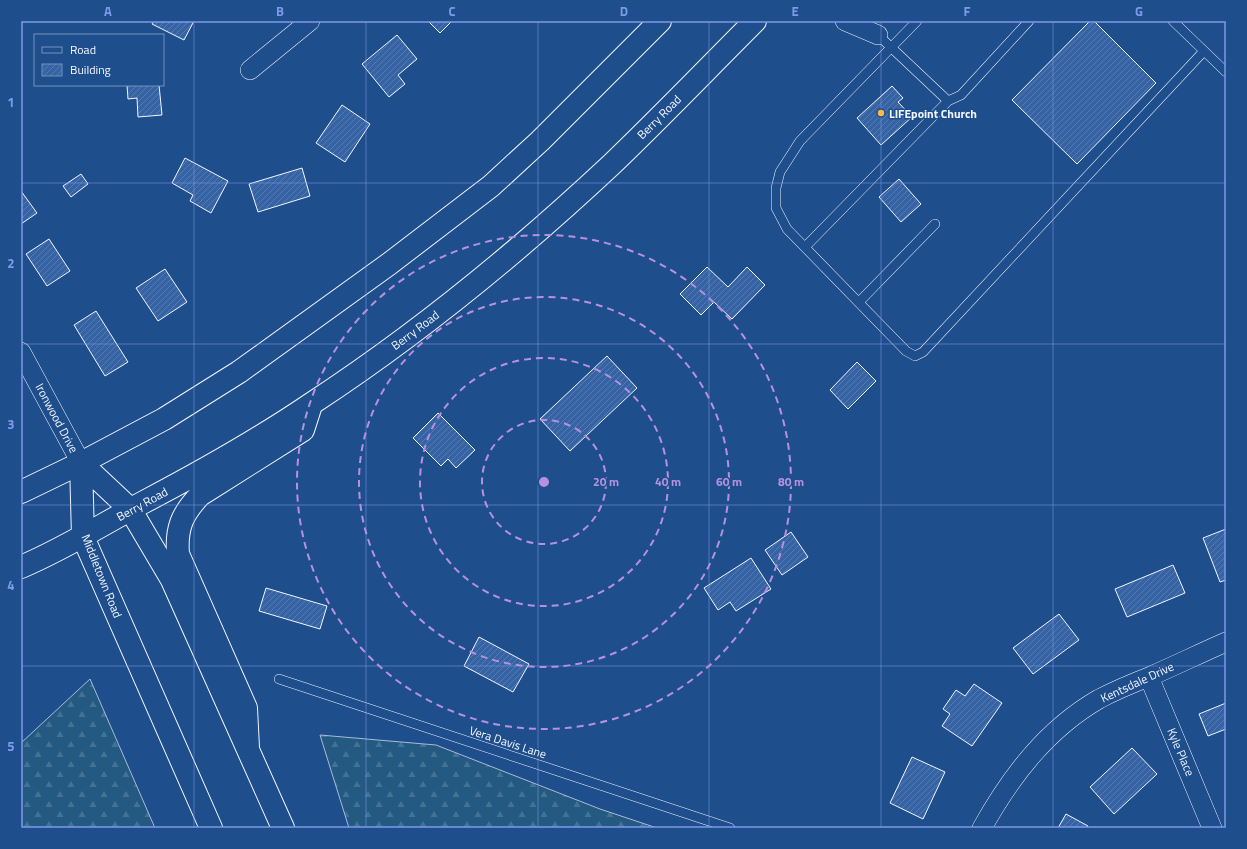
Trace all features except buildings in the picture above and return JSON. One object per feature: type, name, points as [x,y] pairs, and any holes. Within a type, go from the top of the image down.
[{"type":"main road","points":[[21,492],[81,463],[164,419],[239,372],[408,250],[491,186],[535,146],[660,21]]},
{"type":"main road","name":"Berry Road","points":[[21,567],[83,537],[214,465],[311,405],[385,353],[453,301],[539,229],[611,164],[755,21]]},
{"type":"main road","points":[[248,748],[246,708],[178,554],[178,531],[182,517],[200,495],[303,430],[311,405]]},
{"type":"main road","points":[[81,463],[130,510],[172,580],[283,828]]},
{"type":"main road","name":"Middletown Road","points":[[81,463],[83,537],[211,828]]},
{"type":"street","points":[[250,70],[310,21]]},
{"type":"street","points":[[845,21],[874,28]]},
{"type":"street","name":"Ironwood Drive","points":[[21,352],[81,463]]},
{"type":"street","name":"Kentsdale Drive","points":[[982,828],[998,799],[1020,767],[1043,742],[1066,722],[1098,700],[1124,686],[1149,677],[1226,642]]},
{"type":"street","name":"Kyle Place","points":[[1149,677],[1212,828]]},
{"type":"lane","points":[[917,21],[800,142],[780,172],[776,188],[776,208],[787,229],[906,351],[916,356],[923,352],[1204,51]]},
{"type":"lane","points":[[805,247],[948,101],[961,94],[1029,21]]},
{"type":"lane","points":[[1173,21],[1226,72]]},
{"type":"lane","points":[[874,28],[892,48],[948,101]]},
{"type":"lane","points":[[859,302],[935,224]]},
{"type":"lane","name":"Vera Davis Lane","points":[[279,678],[730,828]]},
{"type":"green space","points":[[90,679],[155,828],[21,828],[21,743]]},
{"type":"green space","points":[[320,735],[436,745],[600,809],[657,828],[349,828]]},
{"type":"place","name":"LIFEpoint Church","points":[[881,113]]}]
